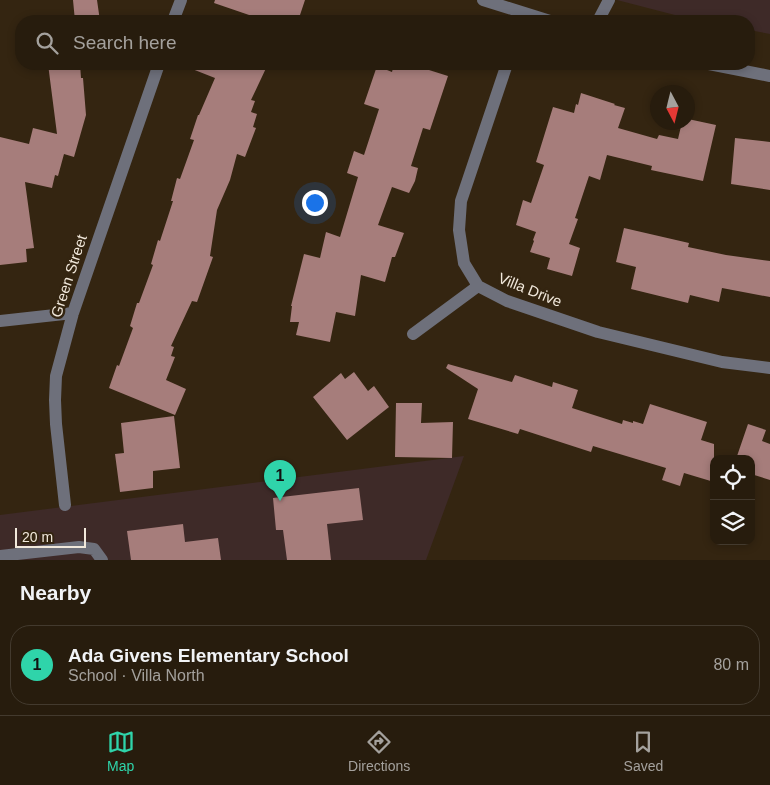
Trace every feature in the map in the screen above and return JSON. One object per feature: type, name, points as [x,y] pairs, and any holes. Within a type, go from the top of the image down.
[{"type":"street","points":[[175,15],[180,0]]},
{"type":"street","points":[[483,0],[517,15]]},
{"type":"street","points":[[601,15],[609,0]]},
{"type":"street","name":"Green Street","points":[[65,506],[56,424],[56,376],[73,313],[156,70]]},
{"type":"street","name":"Villa Drive","points":[[505,70],[461,201],[459,230],[464,263],[478,286],[507,301],[598,332],[722,362],[770,368]]},
{"type":"street","points":[[740,70],[770,76]]},
{"type":"street","points":[[413,334],[478,286]]},
{"type":"street","points":[[0,321],[73,313]]},
{"type":"street","points":[[0,556],[79,547],[94,549],[102,560]]},
{"type":"shaded area","points":[[617,0],[770,0],[770,34],[755,31],[755,15],[675,15]]},
{"type":"shaded area","points":[[464,456],[426,560],[0,560],[0,515]]},
{"type":"building","points":[[73,0],[97,0],[99,15],[74,15]]},
{"type":"building","points":[[215,0],[305,0],[300,15],[249,15],[214,3]]},
{"type":"building","points":[[49,70],[80,70],[81,78],[83,78],[86,115],[74,157],[64,154],[58,176],[55,175],[52,188],[25,182],[34,248],[26,249],[27,262],[0,265],[0,137],[29,144],[33,128],[57,134]]},
{"type":"building","points":[[195,70],[265,70],[251,100],[255,101],[251,112],[257,114],[253,127],[256,128],[245,157],[237,154],[230,180],[217,210],[210,256],[213,257],[197,302],[192,301],[171,346],[174,347],[171,356],[175,357],[166,380],[186,389],[175,415],[109,388],[133,328],[130,326],[137,303],[139,303],[153,265],[151,264],[158,240],[160,241],[173,201],[171,201],[177,178],[180,179],[194,140],[190,139],[198,115],[215,78]]},
{"type":"building","points":[[376,70],[392,72],[392,70],[429,70],[448,76],[430,130],[423,128],[411,166],[418,168],[415,181],[409,193],[392,187],[378,225],[404,233],[395,257],[392,257],[385,282],[361,275],[355,316],[336,312],[330,342],[296,335],[299,322],[290,322],[291,306],[304,254],[320,258],[326,232],[340,237],[358,177],[347,173],[354,151],[364,155],[379,109],[364,104]]},
{"type":"building","points":[[581,93],[625,108],[618,128],[657,139],[659,135],[678,139],[680,130],[695,130],[695,120],[716,125],[703,181],[651,170],[652,166],[607,155],[600,180],[589,176],[575,218],[578,219],[569,244],[580,248],[572,276],[547,269],[550,258],[530,252],[536,232],[516,225],[523,200],[531,203],[544,165],[536,162],[553,107],[574,113],[576,104],[578,105]]},
{"type":"building","points":[[735,138],[770,142],[770,190],[731,184]]},
{"type":"building","points":[[624,228],[689,243],[688,247],[770,261],[770,297],[722,288],[719,302],[690,295],[688,303],[631,289],[636,267],[616,262]]},
{"type":"building","points":[[448,364],[512,382],[515,375],[552,387],[553,382],[578,390],[572,408],[622,424],[623,420],[643,424],[650,404],[707,422],[701,440],[714,444],[714,455],[710,455],[710,481],[684,473],[680,486],[662,480],[666,468],[593,446],[591,452],[520,429],[518,434],[468,419],[478,389],[446,368]]},
{"type":"building","points":[[354,372],[368,391],[374,386],[389,407],[347,440],[313,397],[341,373],[345,379]]},
{"type":"building","points":[[396,403],[422,403],[421,423],[453,422],[452,458],[395,457]]},
{"type":"building","points":[[174,416],[180,468],[153,471],[153,488],[120,492],[115,454],[124,453],[121,423]]},
{"type":"building","points":[[748,424],[766,430],[762,441],[770,444],[770,480],[755,475],[755,455],[737,455]]},
{"type":"building","points":[[359,488],[363,520],[327,524],[331,560],[287,560],[283,530],[276,530],[273,498]]},
{"type":"building","points":[[183,524],[185,542],[218,538],[221,560],[131,560],[127,531]]},
{"type":"place","name":"Ada Givens Elementary School","points":[[280,501]]}]
